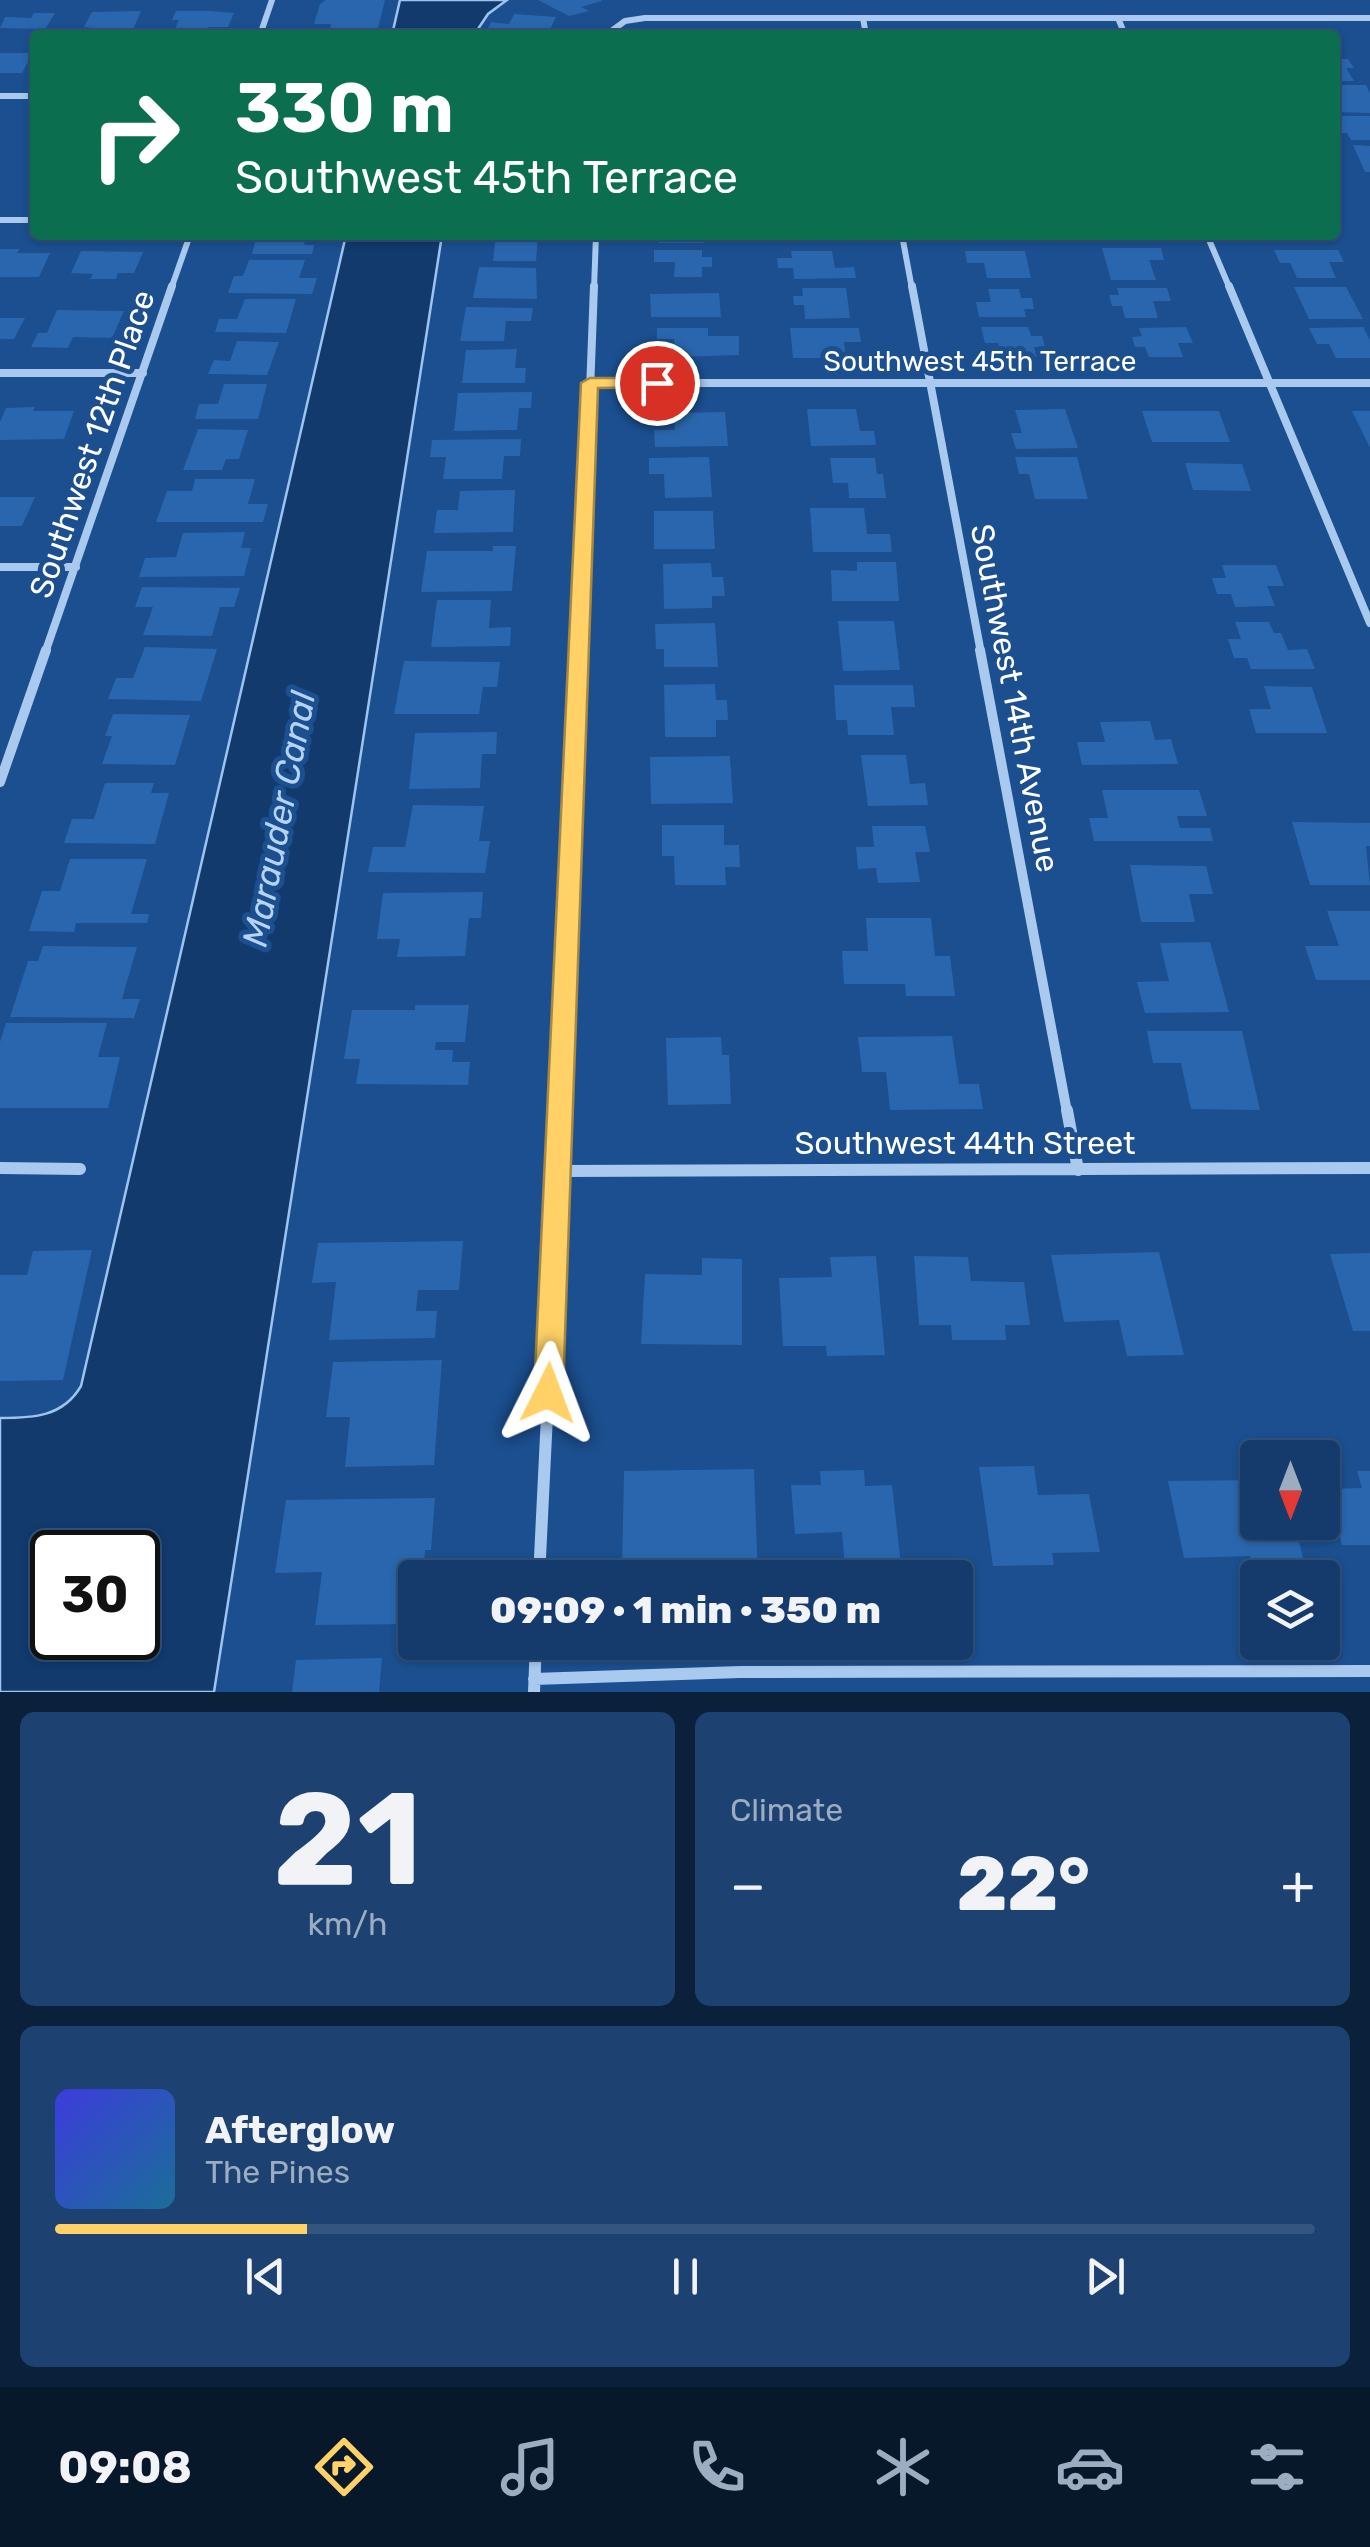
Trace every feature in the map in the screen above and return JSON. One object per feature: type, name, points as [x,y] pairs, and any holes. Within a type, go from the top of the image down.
[{"type":"street","points":[[262,30],[272,0]]},
{"type":"street","points":[[864,18],[865,30]]},
{"type":"street","points":[[1118,18],[1123,30]]},
{"type":"street","points":[[613,30],[625,21],[1370,18]]},
{"type":"street","points":[[0,96],[30,96]]},
{"type":"street","points":[[0,220],[30,220]]},
{"type":"street","name":"Southwest 12th Place","points":[[0,782],[188,240]]},
{"type":"street","points":[[540,1560],[560,1171],[596,240]]},
{"type":"street","name":"Southwest 14th Avenue","points":[[903,240],[1078,1170]]},
{"type":"street","points":[[1210,240],[1370,623]]},
{"type":"street","points":[[0,373],[143,374]]},
{"type":"street","name":"Southwest 45th Terrace","points":[[590,383],[1370,383]]},
{"type":"street","points":[[0,566],[76,567]]},
{"type":"street","points":[[0,1168],[80,1168]]},
{"type":"street","name":"Southwest 44th Street","points":[[560,1171],[1370,1168]]},
{"type":"street","points":[[535,1660],[534,1686],[760,1672],[1370,1672]]},
{"type":"water","points":[[400,0],[507,0],[488,14],[477,30],[393,30]]},
{"type":"water","name":"Marauder Canal","points":[[345,240],[441,240],[214,1692],[0,1692],[0,1418],[46,1414],[65,1404],[81,1386]]},
{"type":"building","points":[[326,0],[385,0],[378,30],[329,30],[331,24],[314,24],[320,4]]},
{"type":"building","points":[[538,0],[602,1],[581,7],[589,11],[569,16]]},
{"type":"building","points":[[141,11],[133,30],[84,27],[92,12]]},
{"type":"building","points":[[176,11],[234,13],[228,27],[206,30],[174,30],[179,20],[172,20]]},
{"type":"building","points":[[34,13],[55,13],[45,29],[0,28],[5,17],[31,18]]},
{"type":"building","points":[[514,14],[556,17],[550,30],[487,30],[491,22],[509,24]]},
{"type":"building","points":[[0,53],[30,53],[22,73],[0,73]]},
{"type":"building","points":[[1340,59],[1348,59],[1354,68],[1346,68],[1354,81],[1340,81]]},
{"type":"building","points":[[1340,85],[1366,85],[1370,113],[1340,112]]},
{"type":"building","points":[[1340,116],[1370,116],[1370,140],[1351,140],[1347,133],[1340,133]]},
{"type":"building","points":[[1353,145],[1370,146],[1370,172],[1365,172]]},
{"type":"building","points":[[256,240],[306,240],[304,245],[314,245],[312,254],[252,254]]},
{"type":"building","points":[[495,240],[538,240],[536,261],[493,261]]},
{"type":"building","points":[[658,240],[704,240],[704,243]]},
{"type":"building","points":[[1264,240],[1320,242],[1265,242]]},
{"type":"building","points":[[1102,248],[1161,248],[1164,260],[1149,260],[1156,280],[1111,280]]},
{"type":"building","points":[[0,249],[50,253],[39,277],[0,277]]},
{"type":"building","points":[[654,250],[702,250],[702,257],[712,257],[712,267],[702,267],[702,277],[674,277],[675,262],[654,262]]},
{"type":"building","points":[[1274,250],[1338,250],[1344,262],[1329,262],[1336,278],[1297,278],[1290,263],[1280,263]]},
{"type":"building","points":[[81,251],[143,252],[134,273],[118,273],[116,279],[90,279],[93,274],[71,273]]},
{"type":"building","points":[[791,251],[832,251],[835,268],[854,267],[856,278],[794,279],[793,268],[778,268],[777,258],[792,258]]},
{"type":"building","points":[[965,251],[1025,251],[1031,278],[987,278],[984,263],[967,263]]},
{"type":"building","points":[[249,260],[305,260],[299,278],[317,278],[312,294],[228,293],[234,276],[243,276]]},
{"type":"building","points":[[479,267],[536,268],[537,299],[473,298]]},
{"type":"building","points":[[1294,287],[1346,287],[1363,319],[1309,319]]},
{"type":"building","points":[[802,288],[846,288],[850,318],[805,319],[804,305],[794,305],[793,296],[803,296]]},
{"type":"building","points":[[1117,288],[1167,288],[1171,301],[1153,301],[1158,318],[1125,318],[1122,306],[1112,306],[1109,295],[1119,295]]},
{"type":"building","points":[[988,289],[1019,289],[1021,298],[1032,298],[1034,309],[1024,309],[1026,317],[979,317],[976,302],[991,302]]},
{"type":"building","points":[[719,293],[721,317],[651,317],[650,294]]},
{"type":"building","points":[[245,299],[296,299],[286,333],[215,332],[219,319],[237,319]]},
{"type":"building","points":[[466,307],[533,308],[531,321],[506,321],[504,341],[460,341]]},
{"type":"building","points":[[57,310],[124,311],[112,338],[73,337],[68,348],[31,347],[38,333],[47,333]]},
{"type":"building","points":[[0,318],[25,318],[14,339],[0,339]]},
{"type":"building","points":[[981,327],[1028,327],[1031,336],[1042,336],[1045,347],[1034,347],[1037,357],[1002,357],[998,343],[985,343]]},
{"type":"building","points":[[1186,327],[1193,343],[1178,343],[1183,357],[1149,357],[1145,347],[1135,347],[1132,337],[1142,336],[1139,328]]},
{"type":"building","points":[[1363,327],[1370,340],[1370,358],[1336,358],[1329,344],[1317,344],[1309,328]]},
{"type":"building","points":[[657,328],[708,328],[708,336],[739,336],[739,355],[675,357],[674,339],[657,339]]},
{"type":"building","points":[[790,328],[859,328],[861,342],[844,342],[846,358],[793,358]]},
{"type":"building","points":[[237,341],[279,342],[267,375],[208,374],[214,360],[230,361]]},
{"type":"building","points":[[517,349],[515,368],[526,368],[525,383],[462,383],[466,350]]},
{"type":"building","points":[[224,384],[267,384],[258,419],[195,419],[199,404],[218,404]]},
{"type":"building","points":[[532,392],[531,408],[519,408],[517,430],[454,431],[458,393]]},
{"type":"building","points":[[35,407],[33,411],[74,411],[64,439],[0,440],[0,422],[6,408]]},
{"type":"building","points":[[807,409],[856,409],[860,431],[874,431],[876,445],[811,446]]},
{"type":"building","points":[[1065,409],[1078,448],[1016,449],[1011,433],[1022,433],[1015,410]]},
{"type":"building","points":[[1142,411],[1219,411],[1230,442],[1152,442]]},
{"type":"building","points":[[1352,411],[1370,411],[1370,448]]},
{"type":"building","points":[[725,412],[728,446],[655,447],[654,430],[675,430],[674,413]]},
{"type":"building","points":[[198,429],[248,430],[239,459],[226,459],[222,470],[183,470]]},
{"type":"building","points":[[521,439],[520,456],[504,456],[502,479],[443,479],[446,457],[430,457],[432,440]]},
{"type":"building","points":[[709,457],[712,497],[665,498],[664,474],[649,474],[649,458]]},
{"type":"building","points":[[1015,457],[1077,457],[1088,499],[1035,499],[1029,474],[1019,474]]},
{"type":"building","points":[[830,458],[875,458],[877,474],[883,474],[886,498],[849,498],[848,483],[833,483]]},
{"type":"building","points":[[1185,463],[1242,464],[1251,491],[1193,490]]},
{"type":"building","points":[[195,479],[255,479],[248,504],[268,504],[263,522],[156,522],[167,491],[192,491]]},
{"type":"building","points":[[515,490],[513,532],[434,533],[437,510],[458,510],[460,491]]},
{"type":"building","points":[[0,497],[35,497],[22,526],[0,526]]},
{"type":"building","points":[[810,508],[864,508],[867,534],[890,534],[892,552],[813,552]]},
{"type":"building","points":[[654,511],[713,511],[715,549],[654,549]]},
{"type":"building","points":[[245,532],[241,548],[251,548],[244,576],[139,577],[145,558],[176,557],[183,533]]},
{"type":"building","points":[[493,546],[516,546],[512,591],[421,592],[427,551],[493,551]]},
{"type":"building","points":[[857,562],[896,562],[899,601],[832,601],[831,570],[857,571]]},
{"type":"building","points":[[711,563],[712,577],[723,577],[725,596],[712,596],[712,608],[664,609],[663,564]]},
{"type":"building","points":[[1222,565],[1276,565],[1284,586],[1267,586],[1275,606],[1235,607],[1231,594],[1217,594],[1212,578],[1226,578]]},
{"type":"building","points":[[142,587],[240,588],[234,607],[220,607],[212,636],[143,635],[153,607],[135,607]]},
{"type":"building","points":[[437,600],[491,600],[489,628],[511,627],[510,646],[431,647]]},
{"type":"building","points":[[838,621],[894,621],[900,670],[843,671]]},
{"type":"building","points":[[1235,622],[1269,622],[1274,633],[1281,633],[1288,650],[1307,649],[1315,669],[1251,669],[1247,658],[1234,658],[1228,639],[1241,639]]},
{"type":"building","points":[[715,623],[718,667],[664,667],[664,649],[656,649],[655,624]]},
{"type":"building","points":[[145,647],[217,649],[201,701],[108,699],[116,678],[133,678]]},
{"type":"building","points":[[404,661],[500,662],[497,687],[483,687],[479,714],[394,714]]},
{"type":"building","points":[[715,684],[716,700],[727,700],[728,720],[716,720],[716,737],[665,737],[664,685]]},
{"type":"building","points":[[834,685],[913,685],[915,707],[891,707],[894,735],[848,735],[847,720],[836,720]]},
{"type":"building","points":[[1264,686],[1312,687],[1327,733],[1256,733],[1249,709],[1271,709]]},
{"type":"building","points":[[113,714],[190,715],[175,765],[102,764],[112,736],[105,736]]},
{"type":"building","points":[[1150,721],[1155,740],[1171,739],[1178,764],[1082,765],[1077,742],[1105,742],[1100,722]]},
{"type":"building","points":[[497,732],[496,754],[482,754],[480,788],[409,789],[415,733]]},
{"type":"building","points":[[861,755],[906,755],[910,784],[925,783],[928,805],[868,806]]},
{"type":"building","points":[[730,756],[733,803],[651,804],[650,757]]},
{"type":"building","points":[[105,783],[154,783],[151,793],[169,793],[155,844],[64,843],[72,819],[94,819]]},
{"type":"building","points":[[1102,790],[1199,790],[1207,816],[1177,816],[1180,828],[1210,828],[1213,841],[1094,841],[1089,818],[1108,818]]},
{"type":"building","points":[[413,805],[484,806],[479,841],[490,841],[485,873],[368,872],[373,847],[405,847]]},
{"type":"building","points":[[1292,822],[1370,823],[1370,846],[1366,846],[1370,885],[1310,885]]},
{"type":"building","points":[[662,825],[724,825],[724,845],[739,845],[740,867],[725,867],[726,885],[675,885],[674,856],[662,856]]},
{"type":"building","points":[[872,826],[925,826],[930,852],[915,852],[920,882],[878,883],[876,868],[858,869],[856,847],[874,847]]},
{"type":"building","points":[[70,859],[147,859],[131,914],[149,914],[147,923],[76,923],[74,932],[29,931],[42,891],[60,891]]},
{"type":"building","points":[[1130,865],[1206,866],[1213,894],[1189,894],[1195,922],[1141,922]]},
{"type":"building","points":[[483,892],[481,918],[469,918],[465,956],[397,957],[400,939],[377,939],[383,893]]},
{"type":"building","points":[[1327,911],[1370,911],[1370,980],[1316,980],[1305,946],[1339,946]]},
{"type":"building","points":[[866,918],[931,918],[935,956],[950,956],[955,996],[906,996],[905,984],[844,984],[842,951],[868,951]]},
{"type":"building","points":[[1210,942],[1229,1012],[1145,1013],[1137,982],[1169,981],[1160,943]]},
{"type":"building","points":[[43,946],[137,947],[122,999],[140,999],[134,1018],[10,1017],[28,961],[38,961]]},
{"type":"building","points":[[415,1005],[469,1005],[465,1042],[436,1042],[435,1050],[453,1050],[452,1062],[470,1062],[468,1085],[356,1084],[360,1059],[344,1059],[352,1010],[415,1010]]},
{"type":"building","points":[[6,1023],[107,1023],[98,1057],[120,1057],[108,1108],[0,1108],[0,1042]]},
{"type":"building","points":[[1147,1031],[1242,1031],[1260,1110],[1191,1109],[1181,1063],[1153,1063]]},
{"type":"building","points":[[952,1036],[959,1084],[979,1084],[983,1109],[890,1110],[886,1072],[862,1072],[858,1037]]},
{"type":"building","points":[[721,1037],[722,1055],[729,1055],[731,1104],[668,1105],[666,1038]]},
{"type":"building","points":[[463,1241],[459,1290],[418,1290],[416,1311],[437,1311],[435,1338],[329,1340],[336,1282],[312,1283],[318,1243]]},
{"type":"building","points":[[92,1250],[63,1380],[0,1381],[0,1275],[27,1275],[33,1251]]},
{"type":"building","points":[[1159,1252],[1184,1355],[1127,1356],[1119,1320],[1064,1322],[1051,1255]]},
{"type":"building","points":[[1370,1253],[1370,1331],[1353,1331],[1330,1254]]},
{"type":"building","points":[[876,1256],[885,1355],[827,1356],[826,1346],[783,1346],[779,1278],[832,1277],[830,1257]]},
{"type":"building","points":[[914,1256],[968,1257],[971,1281],[1024,1282],[1030,1325],[1005,1325],[1006,1340],[952,1340],[951,1325],[919,1325]]},
{"type":"building","points":[[702,1258],[742,1259],[742,1345],[641,1344],[645,1274],[702,1275]]},
{"type":"building","points":[[442,1360],[434,1465],[345,1467],[350,1417],[326,1417],[333,1362]]},
{"type":"building","points":[[1034,1466],[1038,1495],[1089,1494],[1100,1552],[1052,1553],[1054,1565],[993,1566],[979,1467]]},
{"type":"building","points":[[754,1469],[757,1560],[622,1560],[624,1471]]},
{"type":"building","points":[[864,1470],[865,1486],[892,1485],[900,1560],[844,1560],[842,1532],[795,1534],[791,1485],[821,1485],[820,1471]]},
{"type":"building","points":[[1357,1471],[1370,1471],[1370,1545],[1342,1545],[1340,1489],[1362,1488]]},
{"type":"building","points":[[1240,1480],[1240,1540],[1299,1540],[1304,1560],[1251,1560],[1250,1556],[1184,1558],[1168,1481]]},
{"type":"building","points":[[435,1498],[431,1550],[425,1550],[424,1560],[398,1560],[398,1624],[315,1625],[322,1572],[275,1573],[286,1500]]},
{"type":"building","points":[[382,1658],[379,1692],[292,1692],[296,1660]]},
{"type":"route","points":[[548,1393],[590,383],[657,383]]}]
